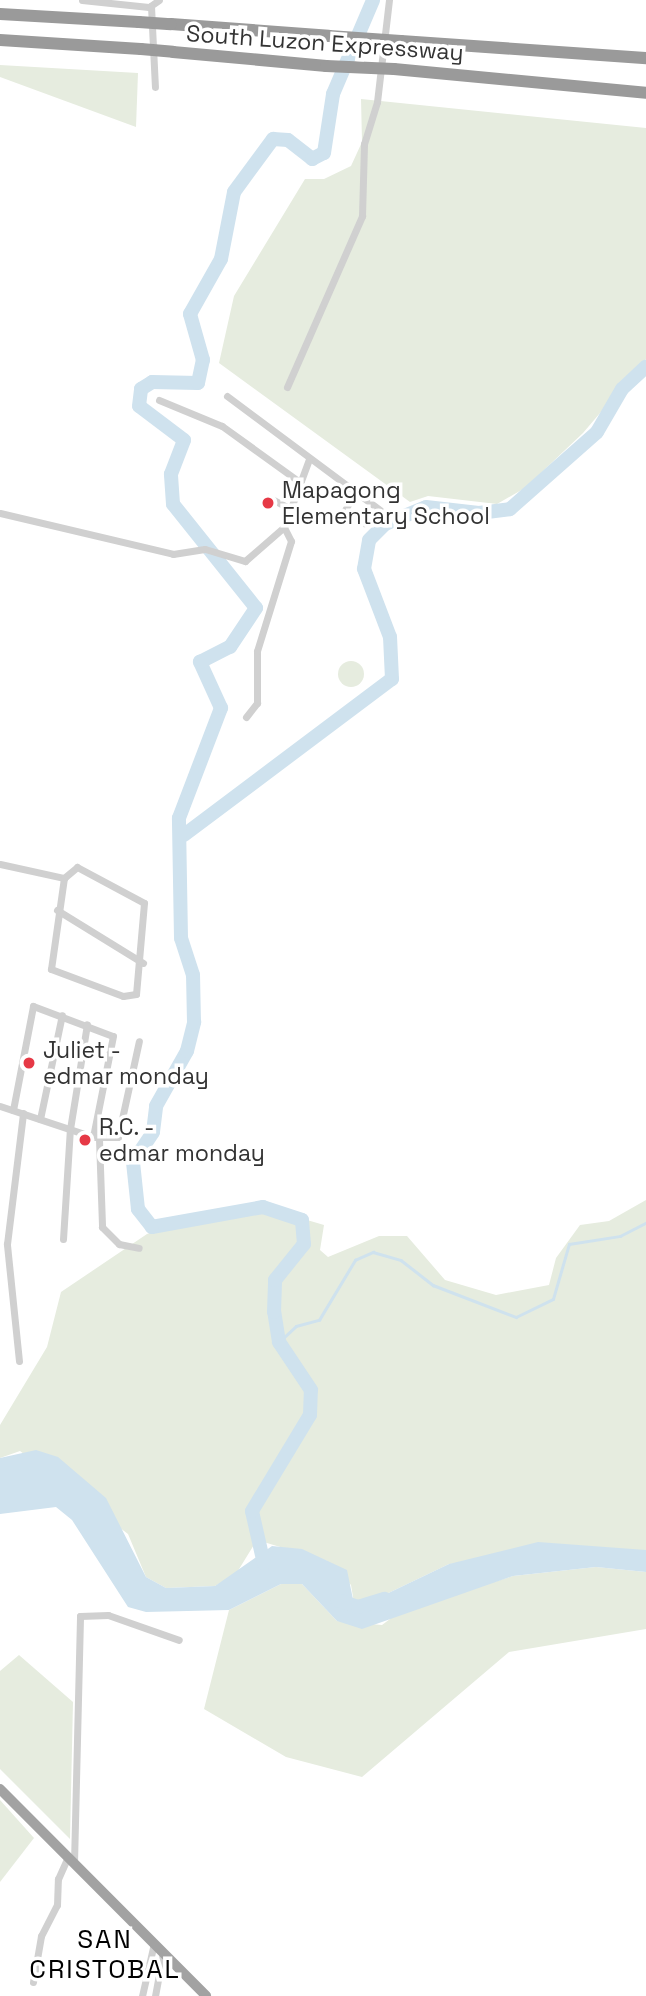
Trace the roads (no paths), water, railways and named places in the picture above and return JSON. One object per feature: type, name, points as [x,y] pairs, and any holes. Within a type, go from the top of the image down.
[{"type":"highway","name":"South Luzon Expressway","points":[[0,13],[646,58]]},
{"type":"highway","name":"South Luzon Expressway","points":[[0,40],[394,69],[646,93]]},
{"type":"highway","points":[[0,1789],[206,1996]]},
{"type":"street","points":[[82,0],[151,6],[159,0]]},
{"type":"street","points":[[287,387],[362,216],[364,144],[377,102],[389,0]]},
{"type":"street","points":[[151,6],[155,87]]},
{"type":"street","points":[[228,396],[388,516]]},
{"type":"street","points":[[159,400],[222,426],[301,482]]},
{"type":"street","points":[[0,513],[173,554],[205,549],[245,561],[284,527],[309,459]]},
{"type":"street","points":[[355,492],[344,512],[364,523]]},
{"type":"street","points":[[268,497],[291,509]]},
{"type":"street","points":[[246,716],[257,703],[257,651],[291,541],[284,527]]},
{"type":"street","points":[[0,863],[64,878]]},
{"type":"street","points":[[77,867],[144,903],[144,962],[136,994],[123,996],[51,969],[57,910],[64,878],[77,867]]},
{"type":"street","points":[[57,910],[144,962]]},
{"type":"street","points":[[13,1110],[33,1006],[87,1024],[113,1036],[96,1138],[102,1227],[119,1244],[139,1248]]},
{"type":"street","points":[[40,1119],[62,1015]]},
{"type":"street","points":[[63,1239],[70,1129],[87,1024]]},
{"type":"street","points":[[0,1106],[96,1138],[124,1130],[139,1041]]},
{"type":"street","points":[[19,1361],[7,1244],[23,1114]]},
{"type":"street","points":[[33,1982],[41,1936],[57,1905],[58,1879],[71,1860],[80,1616],[108,1615],[179,1640]]},
{"type":"street","points":[[142,1996],[154,1943]]},
{"type":"street","points":[[155,1996],[163,1953]]},
{"type":"water","points":[[36,1450],[58,1457],[106,1498],[146,1577],[166,1588],[215,1586],[272,1546],[302,1549],[347,1570],[355,1609],[449,1564],[538,1542],[646,1550],[646,1572],[596,1567],[513,1576],[362,1629],[337,1621],[302,1584],[281,1584],[229,1610],[146,1612],[128,1607],[72,1520],[56,1507],[0,1514],[0,1458]]},
{"type":"waterway","points":[[264,1564],[252,1511],[310,1415],[311,1390],[279,1342],[274,1312],[275,1280],[304,1244],[302,1220],[263,1207],[152,1227],[138,1209],[133,1162],[153,1132],[156,1106],[187,1051],[194,1022],[193,975],[181,938],[179,818],[221,708],[200,662],[230,647],[256,608],[173,504],[171,474],[184,440],[139,406],[141,389],[152,382],[198,383],[203,360],[190,314],[221,259],[234,192],[273,139],[288,140],[312,159],[324,153],[333,94],[373,0]]},
{"type":"waterway","points":[[184,835],[392,679],[390,637],[364,569],[369,540],[385,524],[426,507],[479,513],[510,509],[597,432],[622,389],[646,367]]},
{"type":"waterway","points":[[279,1342],[296,1326],[319,1320],[355,1260],[373,1252],[401,1260],[433,1285],[516,1317],[553,1299],[569,1244],[620,1236],[646,1223]]},
{"type":"waterway","points":[[337,1600],[358,1607],[385,1599]]},
{"type":"place","name":"Mapagong Elementary School","points":[[268,503]]},
{"type":"place","name":"Juliet - edmar monday","points":[[29,1063]]},
{"type":"place","name":"R.C. - edmar monday","points":[[85,1140]]},
{"type":"district","name":"SAN CRISTOBAL","points":[[105,1955]]}]
